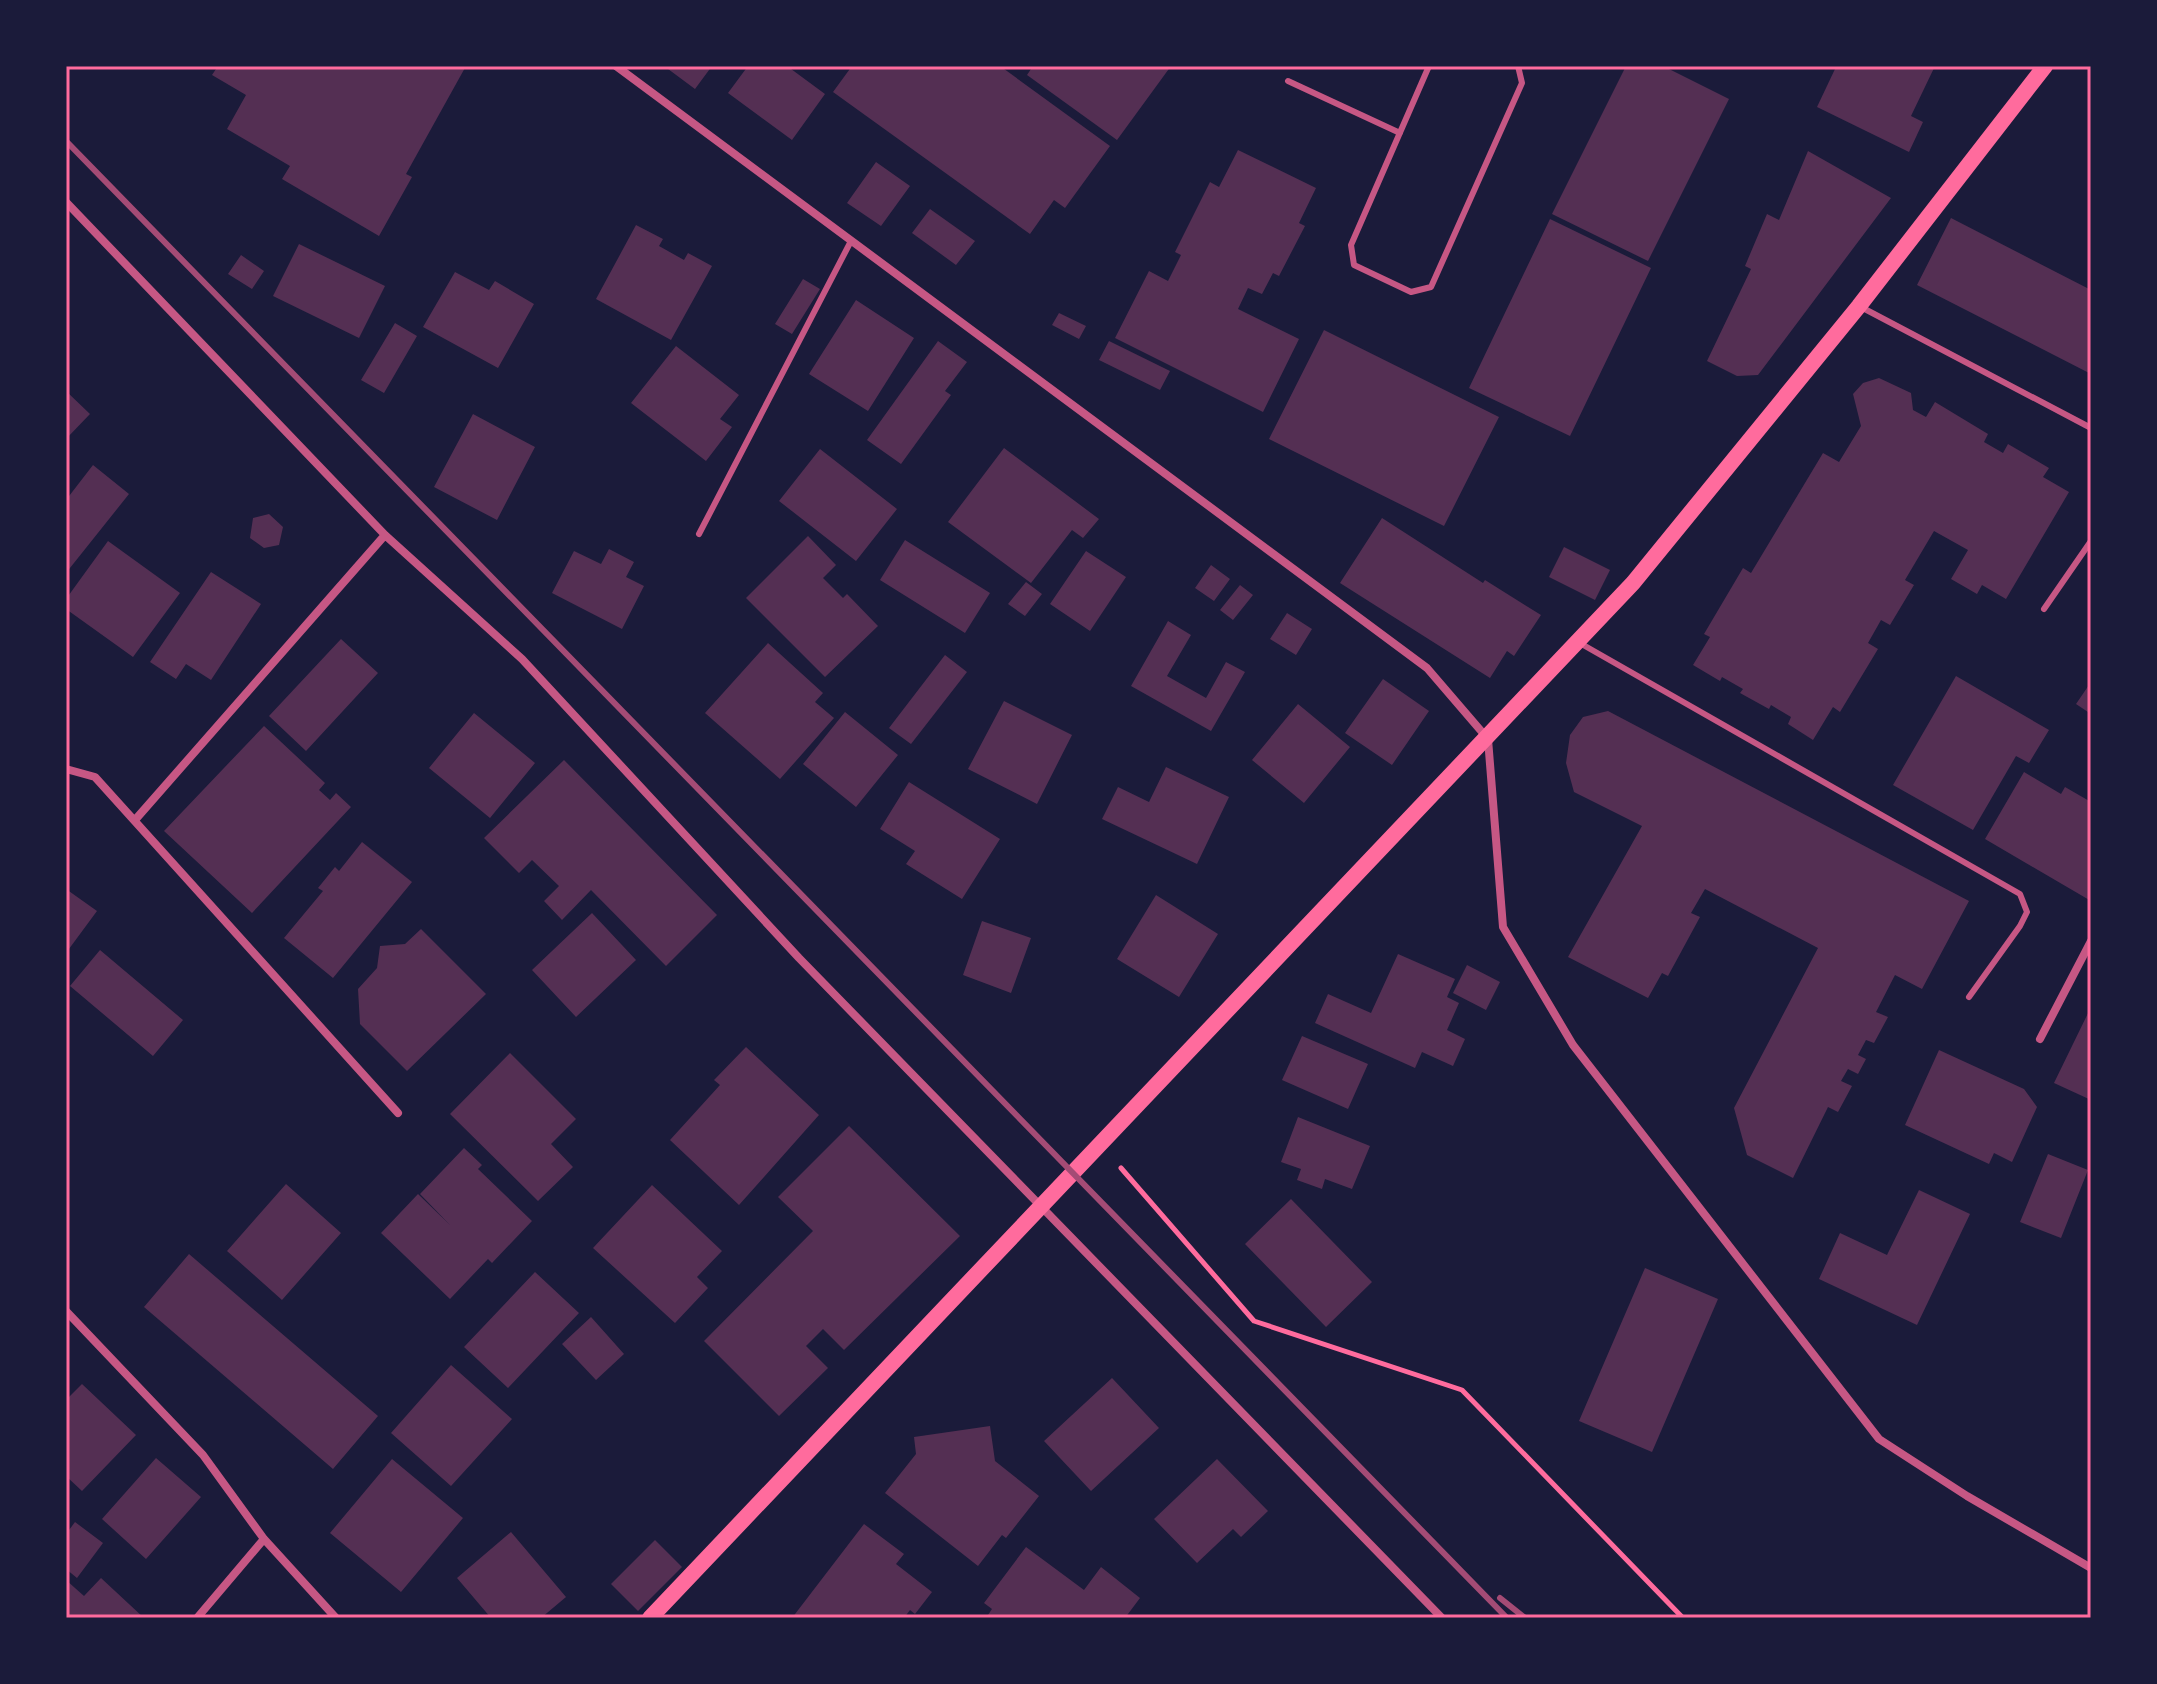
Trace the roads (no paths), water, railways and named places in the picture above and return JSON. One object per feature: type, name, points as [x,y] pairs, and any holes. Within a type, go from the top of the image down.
[{"type":"main road","points":[[650,1618],[1633,583],[1859,306],[2045,66]]},
{"type":"street","points":[[616,66],[1427,668],[1488,739],[1503,927],[1573,1045],[1879,1439],[1967,1496],[2091,1568]]},
{"type":"street","points":[[66,202],[385,535],[522,659],[799,958],[1442,1618]]},
{"type":"street","points":[[135,820],[385,535]]},
{"type":"street","points":[[66,769],[95,777],[398,1113]]},
{"type":"street","points":[[2040,1039],[2091,941]]},
{"type":"street","points":[[66,1311],[203,1455],[264,1539],[336,1618]]},
{"type":"street","points":[[197,1618],[264,1539]]},
{"type":"lane","points":[[1429,66],[1351,245],[1354,265],[1411,292],[1431,287],[1522,83],[1518,66]]},
{"type":"lane","points":[[1288,81],[1400,133]]},
{"type":"lane","points":[[699,534],[851,241]]},
{"type":"lane","points":[[1859,306],[2091,428]]},
{"type":"lane","points":[[2044,609],[2091,541]]},
{"type":"lane","points":[[1578,642],[2020,894],[2027,912],[1969,997]]},
{"type":"railway","points":[[66,141],[1507,1618]]},
{"type":"railway","points":[[1500,1598],[1525,1618]]}]
